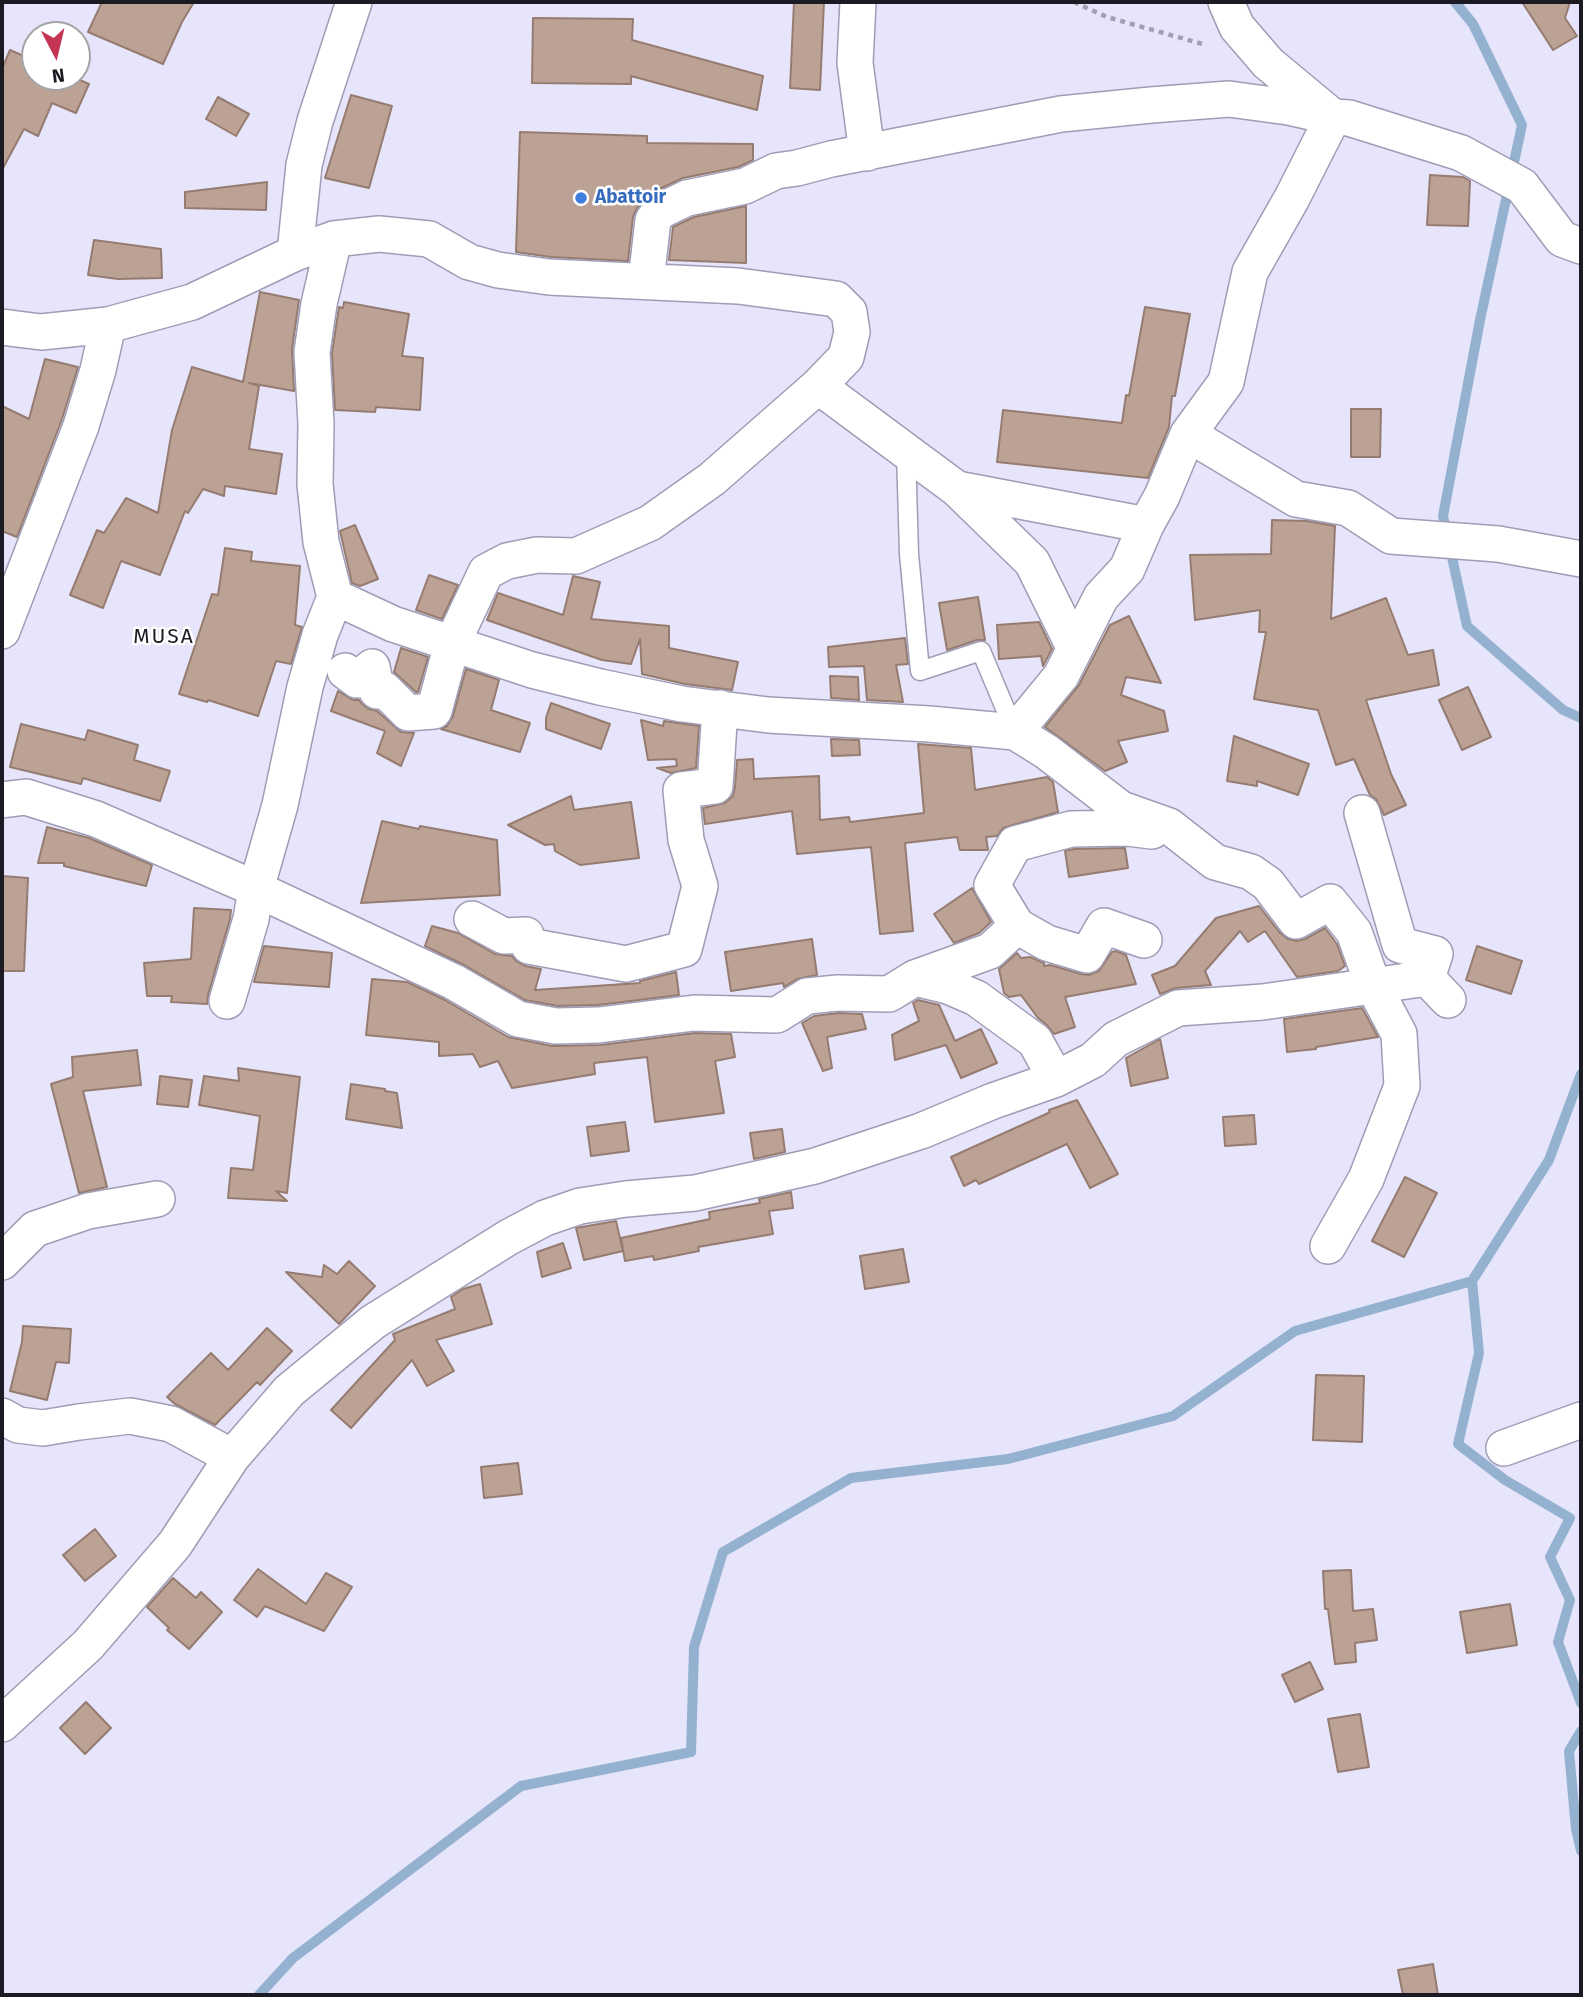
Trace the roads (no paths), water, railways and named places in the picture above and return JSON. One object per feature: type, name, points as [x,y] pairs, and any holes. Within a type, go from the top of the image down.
[{"type":"street","points":[[295,253],[304,166],[315,121],[354,2]]},
{"type":"street","points":[[858,2],[855,63],[867,153]]},
{"type":"street","points":[[1226,2],[1237,27],[1268,63],[1333,117]]},
{"type":"street","points":[[646,281],[653,219],[660,211],[687,198],[745,186],[776,171],[1061,114],[1229,99],[1349,118],[1461,153],[1522,186],[1562,239],[1581,246]]},
{"type":"street","points":[[1015,732],[1061,676],[1101,597],[1127,569],[1188,434],[1226,382],[1250,272],[1333,117]]},
{"type":"street","points":[[2,327],[41,332],[108,325],[192,302],[295,253],[334,239],[379,234],[429,239],[469,262],[498,270],[549,277],[738,286],[836,299],[849,312],[852,332],[846,358],[712,479],[650,523],[576,556],[537,555],[507,561],[486,572],[452,644],[434,711],[408,713],[385,690],[377,691],[372,667],[358,680],[345,671]]},
{"type":"street","points":[[226,1001],[251,919],[256,889],[280,806],[309,674],[335,597],[321,542],[315,484],[316,424],[312,352],[319,304],[334,239]]},
{"type":"street","points":[[2,631],[81,426],[108,325]]},
{"type":"street","points":[[818,386],[957,489],[1032,562],[1075,649]]},
{"type":"street","points":[[1188,434],[1296,499],[1348,508],[1391,536],[1498,544],[1581,559]]},
{"type":"street","points":[[957,489],[1146,524]]},
{"type":"street","points":[[335,597],[393,624],[532,670],[682,704],[768,715],[1015,732],[1121,809],[1169,827],[1214,862],[1251,872],[1268,884],[1296,921],[1330,902],[1354,932],[1373,985],[1399,1034],[1402,1086],[1366,1179],[1328,1246]]},
{"type":"street","points":[[472,919],[504,936],[526,935],[529,946],[626,964],[684,949],[700,886],[686,840],[681,790],[715,786],[720,708]]},
{"type":"street","points":[[2,800],[26,797],[96,818],[454,982],[517,1019],[556,1026],[599,1025],[694,1013],[777,1015],[807,996],[838,993],[890,994],[915,978],[990,951],[1017,926]]},
{"type":"street","points":[[2,1724],[89,1645],[133,1594],[175,1544],[232,1457],[289,1391],[373,1322],[509,1237],[545,1218],[580,1206],[695,1193],[815,1166],[921,1131],[993,1101],[1056,1079],[1093,1060],[1116,1039],[1178,1008],[1263,1002],[1373,985],[1437,989],[1435,954],[1400,945],[1362,813]]},
{"type":"street","points":[[1144,940],[1104,926],[1087,955],[1047,943],[1017,926],[992,885],[1015,844],[1071,830],[1128,828],[1180,834]]},
{"type":"street","points":[[915,978],[948,986],[976,998],[1035,1041],[1056,1079]]},
{"type":"street","points":[[2,1262],[35,1229],[88,1211],[157,1199]]},
{"type":"street","points":[[2,1416],[18,1424],[43,1428],[130,1416],[171,1424],[232,1457]]},
{"type":"street","points":[[1504,1448],[1581,1420]]},
{"type":"lane","points":[[906,450],[909,554],[920,671],[981,651],[1015,732]]},
{"type":"waterway","points":[[1455,2],[1473,24],[1522,125],[1480,320],[1443,516],[1467,626],[1563,710],[1581,718]]},
{"type":"waterway","points":[[1581,1074],[1549,1160],[1472,1281],[1479,1353],[1458,1444],[1505,1480],[1570,1518],[1550,1557],[1570,1600],[1558,1642],[1581,1703]]},
{"type":"waterway","points":[[259,1995],[293,1958],[521,1786],[691,1752],[694,1647],[723,1552],[851,1478],[1008,1459],[1173,1416],[1295,1331],[1472,1281]]},
{"type":"waterway","points":[[1581,1731],[1569,1751],[1576,1829],[1581,1851]]},
{"type":"place","name":"Abattoir","points":[[581,198]]},
{"type":"district","name":"MUSA","points":[[164,637]]}]
